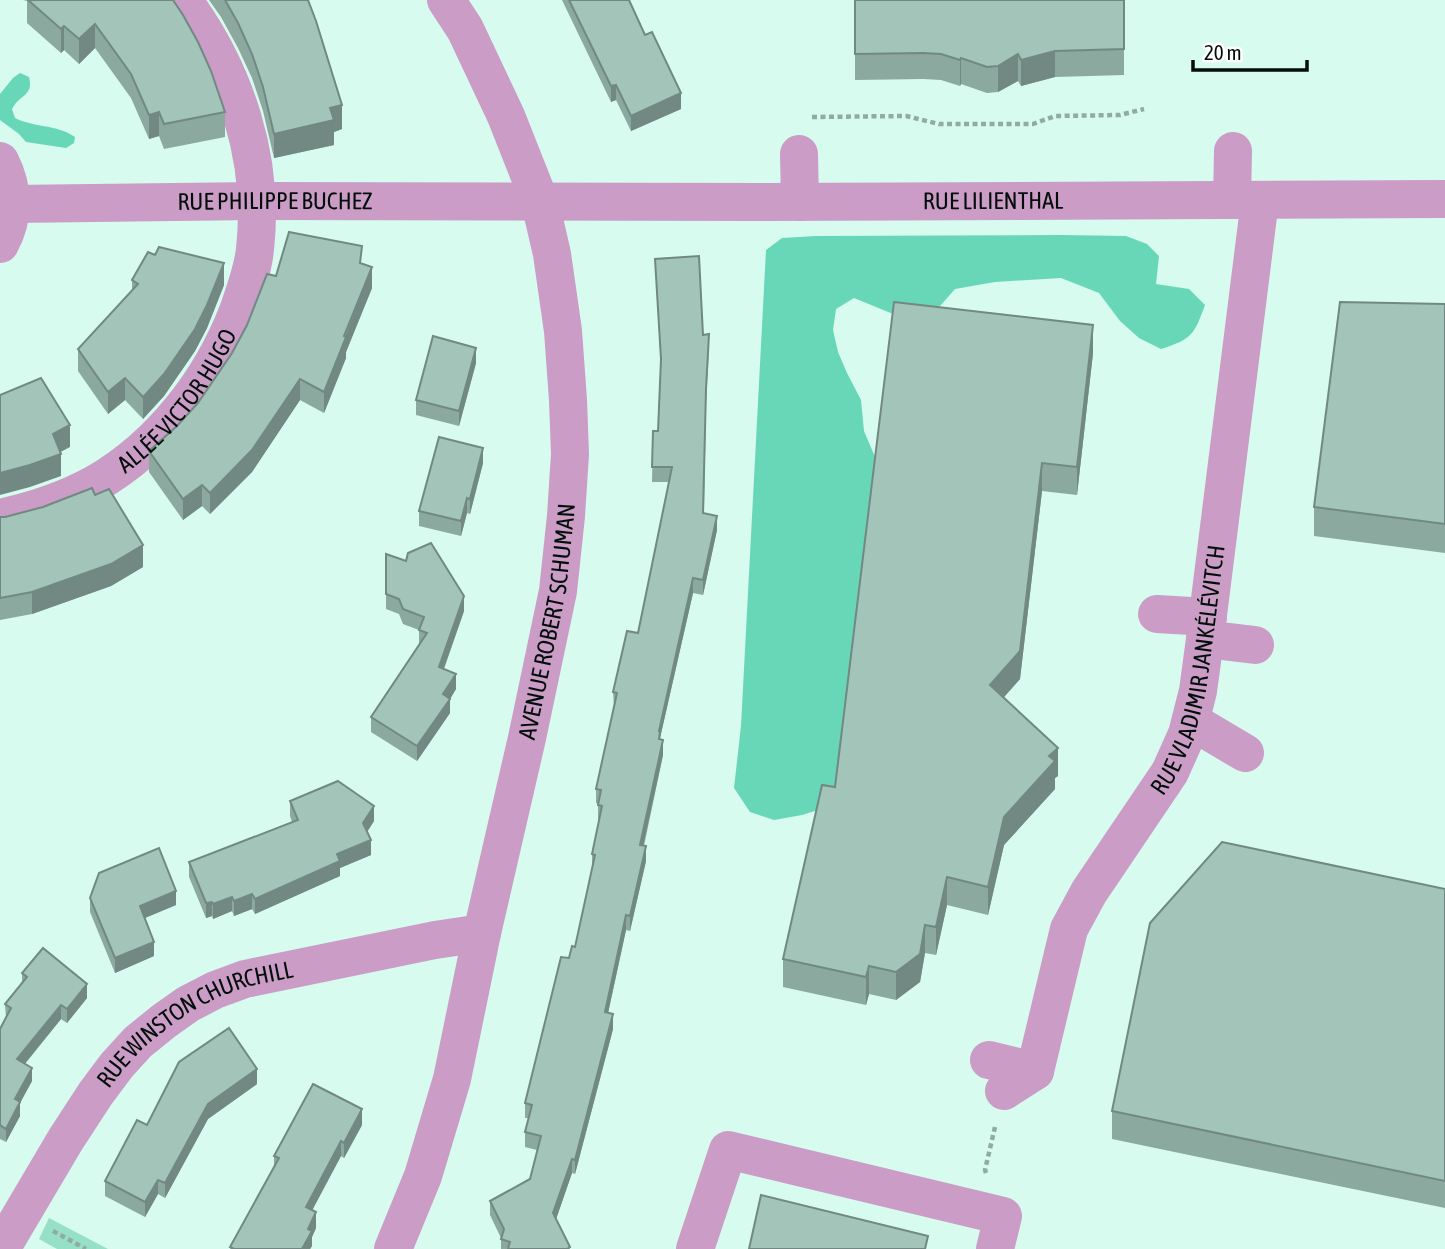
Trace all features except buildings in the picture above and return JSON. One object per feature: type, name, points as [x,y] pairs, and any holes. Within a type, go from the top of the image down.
[{"type":"street","name":"ALLÉE VICTOR HUGO","points":[[0,519],[40,507],[94,484],[115,471],[152,440],[202,380],[218,354],[244,294],[256,248],[257,201],[252,157],[234,92],[210,41],[183,0]]},
{"type":"street","name":"AVENUE ROBERT SCHUMAN","points":[[393,1249],[423,1176],[448,1092],[558,591],[570,454],[563,331],[541,202],[466,29],[446,0]]},
{"type":"street","points":[[800,202],[801,136]]},
{"type":"street","name":"RUE VLADIMIR JANKÉLÉVITCH","points":[[996,1076],[1035,1071],[1069,929],[1089,892],[1170,772],[1191,721],[1198,691],[1206,628],[1246,200],[1233,151]]},
{"type":"street","points":[[0,161],[9,181],[11,204],[10,222],[0,244]]},
{"type":"street","name":"RUE LILIENTHAL","points":[[541,202],[1445,199]]},
{"type":"street","name":"RUE PHILIPPE BUCHEZ","points":[[11,204],[541,202]]},
{"type":"street","points":[[1157,614],[1255,645]]},
{"type":"street","points":[[1191,721],[1245,753]]},
{"type":"street","name":"RUE WINSTON CHURCHILL","points":[[1,1249],[66,1139],[117,1065],[138,1042],[188,1004],[245,979],[482,933]]},
{"type":"street","points":[[695,1249],[727,1150],[999,1232]]},
{"type":"path","points":[[801,136],[906,116],[939,124],[1033,124],[1055,116],[1120,115],[1144,110]]},
{"type":"path","points":[[996,1076],[985,1170],[999,1232]]},
{"type":"green space","points":[[20,73],[29,77],[30,88],[12,109],[15,118],[68,133],[75,137],[74,143],[66,148],[26,142],[0,120],[0,94]]},
{"type":"green space","points":[[816,236],[1126,236],[1147,244],[1159,256],[1156,284],[1189,289],[1205,305],[1194,329],[1186,339],[1161,349],[1139,338],[1120,321],[1099,293],[1061,278],[995,282],[955,289],[941,305],[925,317],[898,316],[854,298],[836,309],[833,330],[838,352],[861,400],[864,431],[878,464],[836,801],[802,815],[774,820],[750,812],[734,788],[741,726],[766,250],[782,238]]},
{"type":"green space","points":[[49,1218],[108,1249],[57,1249],[39,1239]]}]
